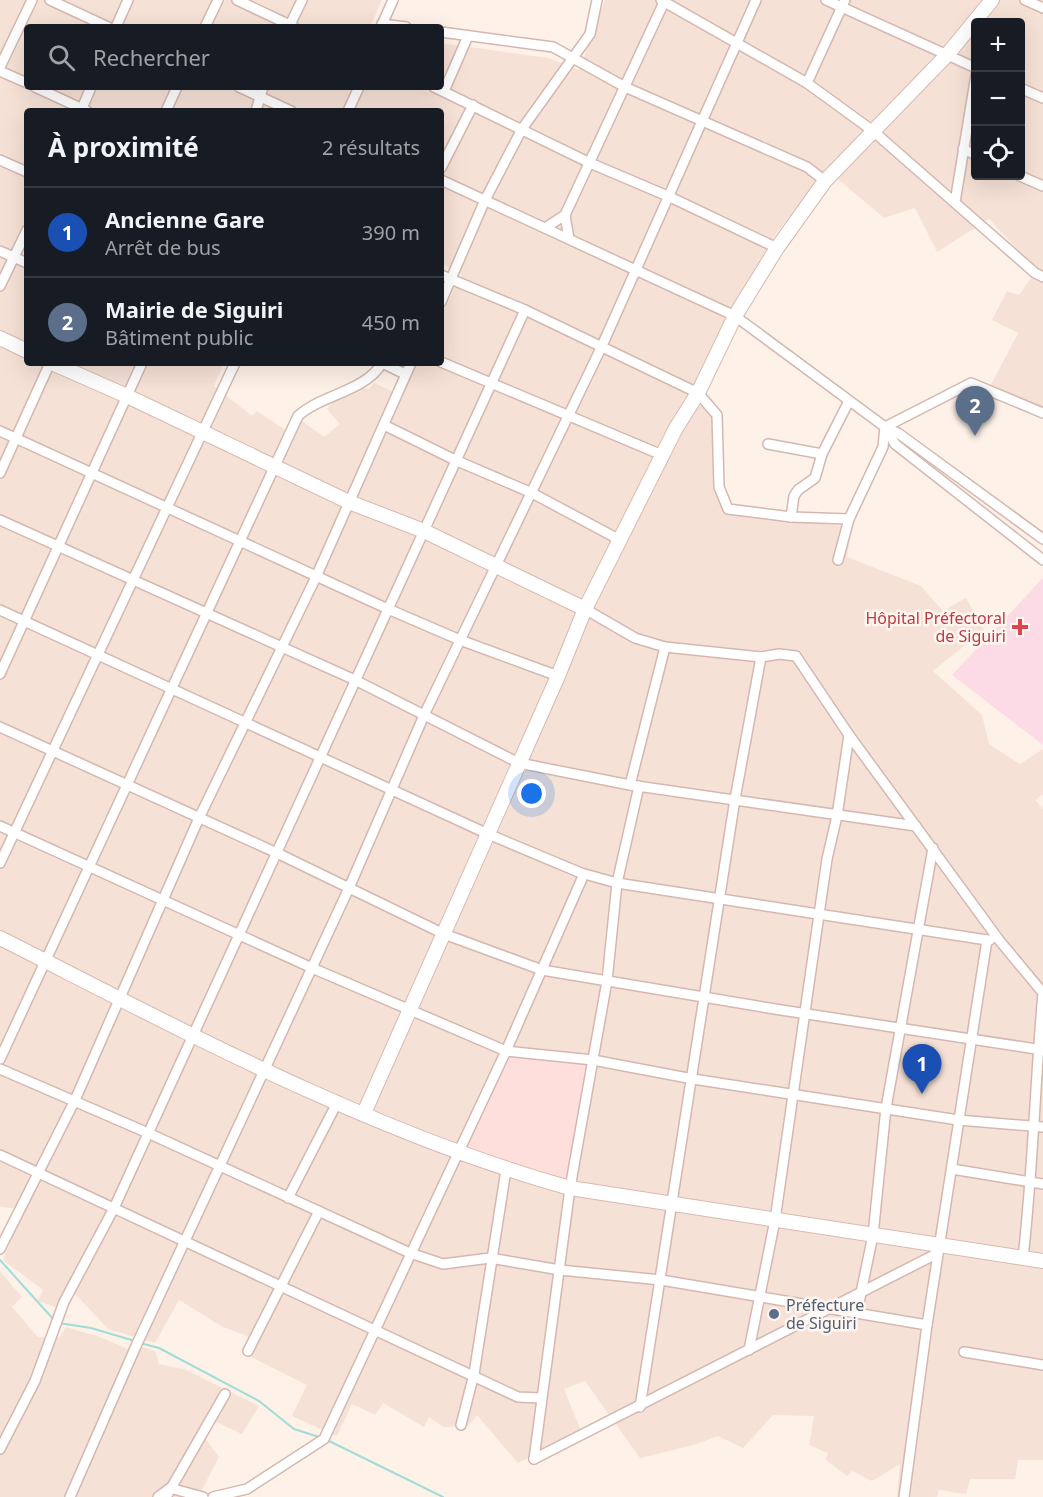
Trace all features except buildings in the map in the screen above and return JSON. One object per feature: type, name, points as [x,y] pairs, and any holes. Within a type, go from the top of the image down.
[{"type":"street","points":[[24,81],[0,69],[32,0]]},
{"type":"street","points":[[50,0],[102,24]]},
{"type":"street","points":[[117,24],[128,0]]},
{"type":"street","points":[[206,24],[218,0]]},
{"type":"street","points":[[237,0],[287,24]]},
{"type":"street","points":[[292,24],[302,0]]},
{"type":"street","points":[[381,24],[393,0]]},
{"type":"street","points":[[444,296],[485,200],[522,129],[590,33],[597,0]]},
{"type":"street","points":[[70,1497],[138,1341],[349,888],[425,713],[602,348],[756,0]]},
{"type":"street","points":[[826,0],[844,4],[971,66]]},
{"type":"street","points":[[364,1113],[558,676],[585,609],[662,455],[698,393],[735,316],[777,248],[825,181],[947,56],[992,0]]},
{"type":"street","points":[[1025,0],[1043,8]]},
{"type":"street","points":[[545,228],[565,215],[663,1],[807,83],[873,131],[1035,273],[1043,277]]},
{"type":"street","points":[[807,83],[844,4]]},
{"type":"street","points":[[444,32],[553,47],[625,87],[807,167],[825,181]]},
{"type":"street","points":[[468,36],[444,91],[590,163],[670,196],[777,248]]},
{"type":"street","points":[[41,90],[79,108]]},
{"type":"street","points":[[84,108],[90,90]]},
{"type":"street","points":[[167,108],[176,90]]},
{"type":"street","points":[[349,108],[358,90]]},
{"type":"street","points":[[1025,90],[1043,98]]},
{"type":"street","points":[[257,108],[261,92],[286,108]]},
{"type":"street","points":[[955,202],[971,100]]},
{"type":"street","points":[[444,162],[473,105]]},
{"type":"street","points":[[963,149],[971,153]]},
{"type":"street","points":[[0,160],[24,171]]},
{"type":"street","points":[[1025,178],[1043,186]]},
{"type":"street","points":[[444,181],[735,316],[849,401],[885,427],[898,433],[1042,538],[1032,551]]},
{"type":"street","points":[[565,215],[569,239]]},
{"type":"street","points":[[0,286],[24,237]]},
{"type":"street","points":[[0,251],[24,262]]},
{"type":"street","points":[[444,277],[525,310],[698,393],[717,415],[719,487],[728,509],[791,517],[849,519]]},
{"type":"street","points":[[0,1449],[35,1381],[64,1302],[114,1208],[191,1034],[277,853],[525,310]]},
{"type":"street","points":[[0,338],[24,350]]},
{"type":"street","points":[[444,363],[569,418],[662,455]]},
{"type":"street","points":[[0,473],[50,366]]},
{"type":"street","points":[[58,366],[127,396],[349,502],[424,531],[585,609],[635,638],[664,647],[761,657],[779,654],[796,656],[849,735],[999,940],[1043,993],[1032,1127],[1032,1183],[1023,1258]]},
{"type":"street","points":[[0,674],[141,366]]},
{"type":"street","points":[[0,863],[100,655],[233,366]]},
{"type":"street","points":[[0,1059],[298,416],[307,408],[368,379],[379,366]]},
{"type":"street","points":[[388,366],[405,374]]},
{"type":"street","points":[[0,1249],[75,1100],[199,818],[316,577],[409,366]]},
{"type":"street","points":[[885,427],[971,383],[1043,413]]},
{"type":"street","points":[[791,517],[794,496],[798,490],[815,478],[822,454],[849,401]]},
{"type":"street","points":[[384,425],[455,460],[532,493],[620,540]]},
{"type":"street","points":[[838,560],[849,519],[883,447],[885,427]]},
{"type":"street","points":[[885,427],[895,444],[1043,560]]},
{"type":"street","points":[[0,431],[168,506],[388,609],[460,640],[558,676]]},
{"type":"street","points":[[768,444],[822,454]]},
{"type":"street","points":[[0,520],[356,680],[425,713],[519,763],[635,785],[916,826]]},
{"type":"street","points":[[0,610],[393,788],[488,834],[584,874],[617,883],[999,940]]},
{"type":"street","points":[[664,647],[617,883],[607,981],[570,1188],[534,1459],[640,1407],[939,1250]]},
{"type":"street","points":[[640,1407],[693,1079],[719,898],[761,657]]},
{"type":"street","points":[[0,727],[277,853],[444,934],[542,970],[804,1014],[901,1026],[1040,1049]]},
{"type":"street","points":[[749,1350],[775,1220],[819,913],[849,735]]},
{"type":"street","points":[[0,826],[312,968],[506,1051],[593,1060],[693,1079],[958,1120],[1043,1127]]},
{"type":"street","points":[[857,1312],[873,1235],[886,1108],[933,848]]},
{"type":"street","points":[[213,1497],[247,1489],[324,1438],[506,1051],[584,874]]},
{"type":"street","points":[[0,938],[265,1070],[457,1152],[506,1170],[570,1188],[873,1235],[939,1250],[1043,1261]]},
{"type":"street","points":[[903,1497],[927,1325],[987,940]]},
{"type":"street","points":[[0,1069],[75,1100],[410,1253],[443,1264],[490,1258],[560,1270],[660,1280],[927,1325]]},
{"type":"street","points":[[288,1198],[338,1101]]},
{"type":"street","points":[[0,1155],[474,1374],[518,1397],[541,1398]]},
{"type":"street","points":[[952,1169],[1043,1184]]},
{"type":"street","points":[[461,1425],[474,1374],[490,1258],[506,1170]]},
{"type":"street","points":[[248,1351],[319,1211]]},
{"type":"street","points":[[964,1352],[1043,1365]]},
{"type":"street","points":[[168,1493],[225,1394]]},
{"type":"street","points":[[158,1497],[168,1493],[203,1497]]},
{"type":"shaded area","points":[[0,0],[382,0],[371,24],[24,24],[24,90],[444,90],[444,43],[548,58],[579,70],[605,0],[1043,0],[1043,408],[991,385],[1018,333],[992,320],[1007,291],[1019,295],[1037,270],[989,219],[937,252],[915,208],[884,218],[826,169],[775,235],[688,397],[715,416],[714,489],[726,513],[852,527],[847,557],[921,586],[943,611],[966,598],[984,630],[933,671],[982,715],[989,744],[1020,764],[1043,749],[1043,794],[1035,800],[1043,809],[1043,1460],[1018,1460],[1015,1479],[970,1479],[966,1494],[939,1490],[937,1497],[897,1497],[900,1464],[872,1481],[852,1471],[847,1476],[826,1460],[828,1453],[809,1445],[814,1416],[773,1415],[743,1448],[718,1436],[694,1445],[640,1458],[585,1381],[564,1389],[581,1431],[518,1463],[477,1415],[468,1426],[443,1427],[429,1417],[424,1427],[383,1403],[375,1415],[352,1404],[337,1436],[292,1416],[307,1385],[251,1357],[259,1341],[221,1326],[179,1300],[155,1343],[108,1329],[69,1287],[58,1308],[38,1301],[43,1290],[3,1260],[24,1209],[0,1207]]},
{"type":"shaded area","name":"Hôpital Préfectoral de Siguiri","points":[[1043,578],[1043,745],[952,675]]},
{"type":"shaded area","points":[[510,1055],[586,1065],[566,1182],[464,1148]]},
{"type":"shaded area","points":[[0,1271],[22,1297],[12,1307],[38,1337],[59,1338],[66,1327],[100,1337],[137,1353],[142,1347],[155,1351],[159,1364],[184,1369],[259,1406],[242,1434],[205,1417],[199,1430],[219,1457],[198,1497],[0,1497]]},
{"type":"waterway","points":[[0,1260],[54,1320]]},
{"type":"waterway","points":[[59,1323],[91,1328],[135,1341]]},
{"type":"waterway","points":[[140,1343],[159,1348],[259,1401],[294,1429],[322,1438]]},
{"type":"waterway","points":[[327,1440],[443,1497]]},
{"type":"place","name":"Mairie de Siguiri","points":[[975,436]]},
{"type":"place","name":"Hôpital Préfectoral de Siguiri","points":[[1020,627]]},
{"type":"place","name":"Ancienne Gare","points":[[922,1094]]},
{"type":"place","name":"Préfecture de Siguiri","points":[[774,1314]]}]
